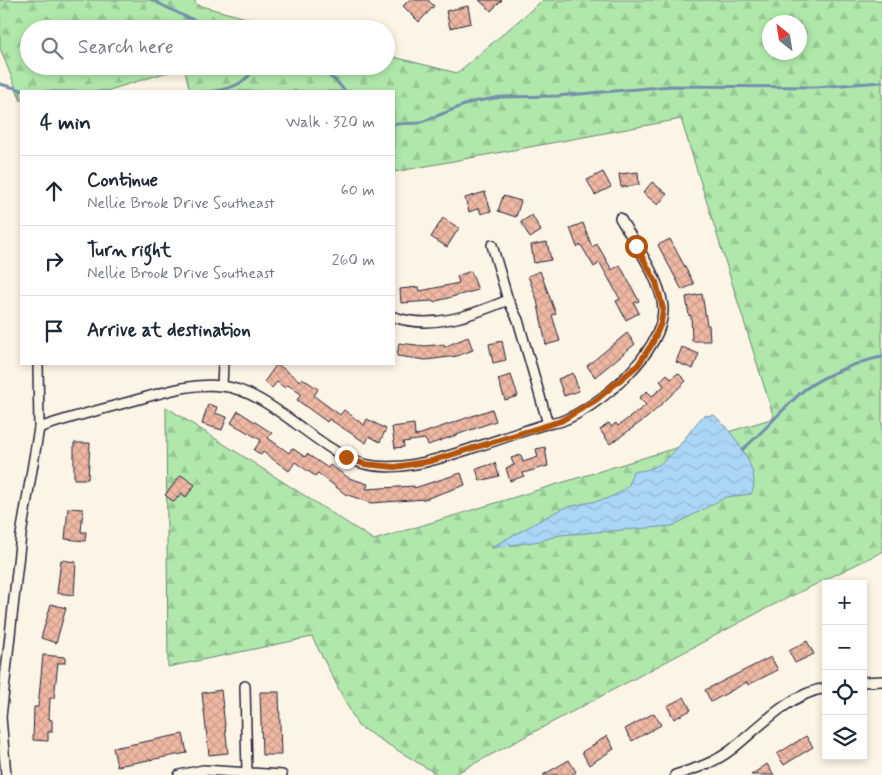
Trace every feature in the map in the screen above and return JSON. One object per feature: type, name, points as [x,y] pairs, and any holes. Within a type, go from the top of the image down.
[{"type":"street","points":[[39,428],[167,392],[189,387],[222,386],[236,388],[261,401],[346,457],[364,464],[395,467],[431,461],[561,421],[578,412],[631,372],[652,344],[661,323],[663,309],[656,282],[620,218]]},
{"type":"street","points":[[492,245],[508,300],[518,320],[548,424]]},
{"type":"street","points":[[395,317],[421,323],[446,320],[474,313],[508,300]]},
{"type":"street","points":[[6,775],[1,716],[21,535],[39,428],[38,365]]},
{"type":"street","points":[[222,386],[223,365]]},
{"type":"street","points":[[867,682],[882,681]]},
{"type":"street","points":[[245,686],[247,773]]},
{"type":"street","points":[[675,775],[706,766],[730,750],[762,722],[796,700],[816,689],[822,688]]},
{"type":"street","points":[[179,775],[194,774],[203,770],[282,775]]},
{"type":"green space","points":[[0,0],[194,0],[197,5],[254,20],[20,20],[20,75],[158,75],[109,90],[20,90],[20,98],[0,48]]},
{"type":"green space","points":[[543,0],[882,0],[882,552],[767,608],[453,775],[438,775],[358,726],[312,637],[168,667],[166,407],[374,540],[774,418],[681,119],[395,172],[395,90],[190,90],[186,75],[395,75],[395,57],[457,73]]},
{"type":"water","points":[[714,415],[729,431],[744,452],[753,474],[754,485],[751,494],[726,497],[672,526],[560,535],[540,541],[490,548],[563,508],[606,499],[619,493],[629,485],[633,471],[645,470],[665,460],[703,416]]},
{"type":"building","points":[[409,0],[428,0],[434,6],[419,22],[403,6]]},
{"type":"building","points":[[479,0],[502,0],[491,11]]},
{"type":"building","points":[[468,6],[471,23],[450,28],[446,11]]},
{"type":"building","points":[[603,172],[611,187],[595,195],[587,180]]},
{"type":"building","points":[[638,172],[639,185],[621,187],[619,174]]},
{"type":"building","points":[[652,182],[667,194],[658,205],[643,193]]},
{"type":"building","points":[[485,192],[491,211],[481,214],[479,208],[469,212],[465,198]]},
{"type":"building","points":[[503,196],[521,201],[516,217],[498,211]]},
{"type":"building","points":[[532,215],[541,231],[530,238],[521,222]]},
{"type":"building","points":[[443,218],[459,228],[447,247],[431,237]]},
{"type":"building","points":[[583,223],[592,247],[597,244],[612,270],[620,265],[639,301],[634,303],[639,313],[626,320],[616,301],[620,299],[600,263],[594,267],[581,245],[577,247],[570,228]]},
{"type":"building","points":[[670,239],[694,284],[682,290],[658,245]]},
{"type":"building","points":[[547,242],[551,260],[534,263],[531,245]]},
{"type":"building","points":[[471,271],[478,290],[433,302],[401,303],[400,289],[419,287],[420,291],[459,283],[457,276]]},
{"type":"building","points":[[540,271],[556,314],[552,315],[560,341],[546,345],[537,300],[528,276]]},
{"type":"building","points":[[702,294],[707,325],[709,325],[710,341],[692,341],[691,315],[689,316],[686,297]]},
{"type":"building","points":[[627,333],[635,344],[595,377],[587,366]]},
{"type":"building","points":[[468,337],[473,350],[457,356],[426,360],[397,356],[399,343],[425,346],[444,344],[444,347]]},
{"type":"building","points":[[502,341],[506,360],[493,363],[489,344]]},
{"type":"building","points":[[682,347],[699,354],[693,369],[676,362]]},
{"type":"building","points":[[276,365],[278,365],[300,381],[302,378],[318,389],[314,396],[340,415],[344,410],[364,425],[367,419],[386,429],[380,442],[369,436],[366,443],[329,419],[327,422],[297,400],[301,394],[288,385],[285,388],[277,382],[272,388],[264,382]]},
{"type":"building","points":[[573,373],[579,391],[564,396],[558,379]]},
{"type":"building","points":[[678,373],[686,381],[648,417],[610,444],[600,430],[609,423],[611,427],[616,423],[618,426],[646,405],[639,398],[647,391],[652,396],[664,386],[660,381],[667,374],[671,379]]},
{"type":"building","points":[[511,375],[518,396],[505,400],[498,379]]},
{"type":"building","points":[[208,404],[217,407],[215,413],[227,417],[222,430],[202,424]]},
{"type":"building","points":[[492,409],[496,421],[428,445],[425,439],[403,442],[404,447],[395,448],[392,427],[414,424],[415,436]]},
{"type":"building","points":[[238,411],[272,433],[268,438],[289,453],[292,448],[305,457],[307,454],[328,468],[330,465],[349,478],[368,484],[366,489],[414,486],[414,488],[461,473],[465,485],[425,499],[371,503],[345,494],[318,473],[315,476],[295,462],[289,471],[263,452],[261,455],[254,450],[261,440],[231,423]]},
{"type":"building","points":[[74,443],[90,443],[88,479],[74,479]]},
{"type":"building","points":[[545,447],[548,466],[523,473],[524,476],[510,481],[506,468],[514,465],[511,458],[521,455],[523,462],[538,457],[536,449]]},
{"type":"building","points":[[495,463],[499,476],[480,481],[476,469]]},
{"type":"building","points":[[181,475],[195,485],[186,497],[181,493],[174,502],[165,495]]},
{"type":"building","points":[[68,508],[83,509],[81,532],[86,532],[85,541],[65,539]]},
{"type":"building","points":[[61,560],[76,562],[74,595],[57,593]]},
{"type":"building","points":[[51,604],[66,608],[56,643],[41,638]]},
{"type":"building","points":[[807,641],[814,654],[795,663],[789,651]]},
{"type":"building","points":[[43,655],[65,657],[65,663],[58,663],[54,698],[50,698],[49,719],[52,720],[52,732],[48,732],[48,741],[33,740],[34,707],[38,707]]},
{"type":"building","points":[[771,657],[778,670],[748,685],[747,682],[711,702],[705,690]]},
{"type":"building","points":[[221,690],[228,753],[209,755],[202,693]]},
{"type":"building","points":[[260,692],[279,692],[281,755],[262,755]]},
{"type":"building","points":[[684,697],[691,710],[674,719],[667,706]]},
{"type":"building","points":[[654,713],[661,725],[632,741],[625,729]]},
{"type":"building","points":[[183,734],[187,753],[117,766],[113,748]]},
{"type":"building","points":[[607,736],[614,749],[589,765],[582,752]]},
{"type":"building","points":[[806,736],[813,747],[784,765],[777,754]]},
{"type":"building","points":[[569,760],[576,772],[571,775],[543,775]]},
{"type":"building","points":[[767,764],[774,775],[751,775]]},
{"type":"waterway","points":[[152,0],[194,20]]},
{"type":"waterway","points":[[219,90],[239,84],[250,75]]},
{"type":"waterway","points":[[328,75],[344,90]]},
{"type":"waterway","points":[[395,124],[419,123],[472,102],[501,97],[557,96],[671,86],[816,87],[882,82]]},
{"type":"waterway","points":[[0,84],[22,90]]},
{"type":"waterway","points":[[742,450],[804,390],[821,379],[841,370],[882,357]]},
{"type":"route","points":[[346,457],[364,464],[395,467],[431,461],[561,421],[596,400],[638,365],[652,344],[661,323],[663,309],[656,282],[636,246]]}]
